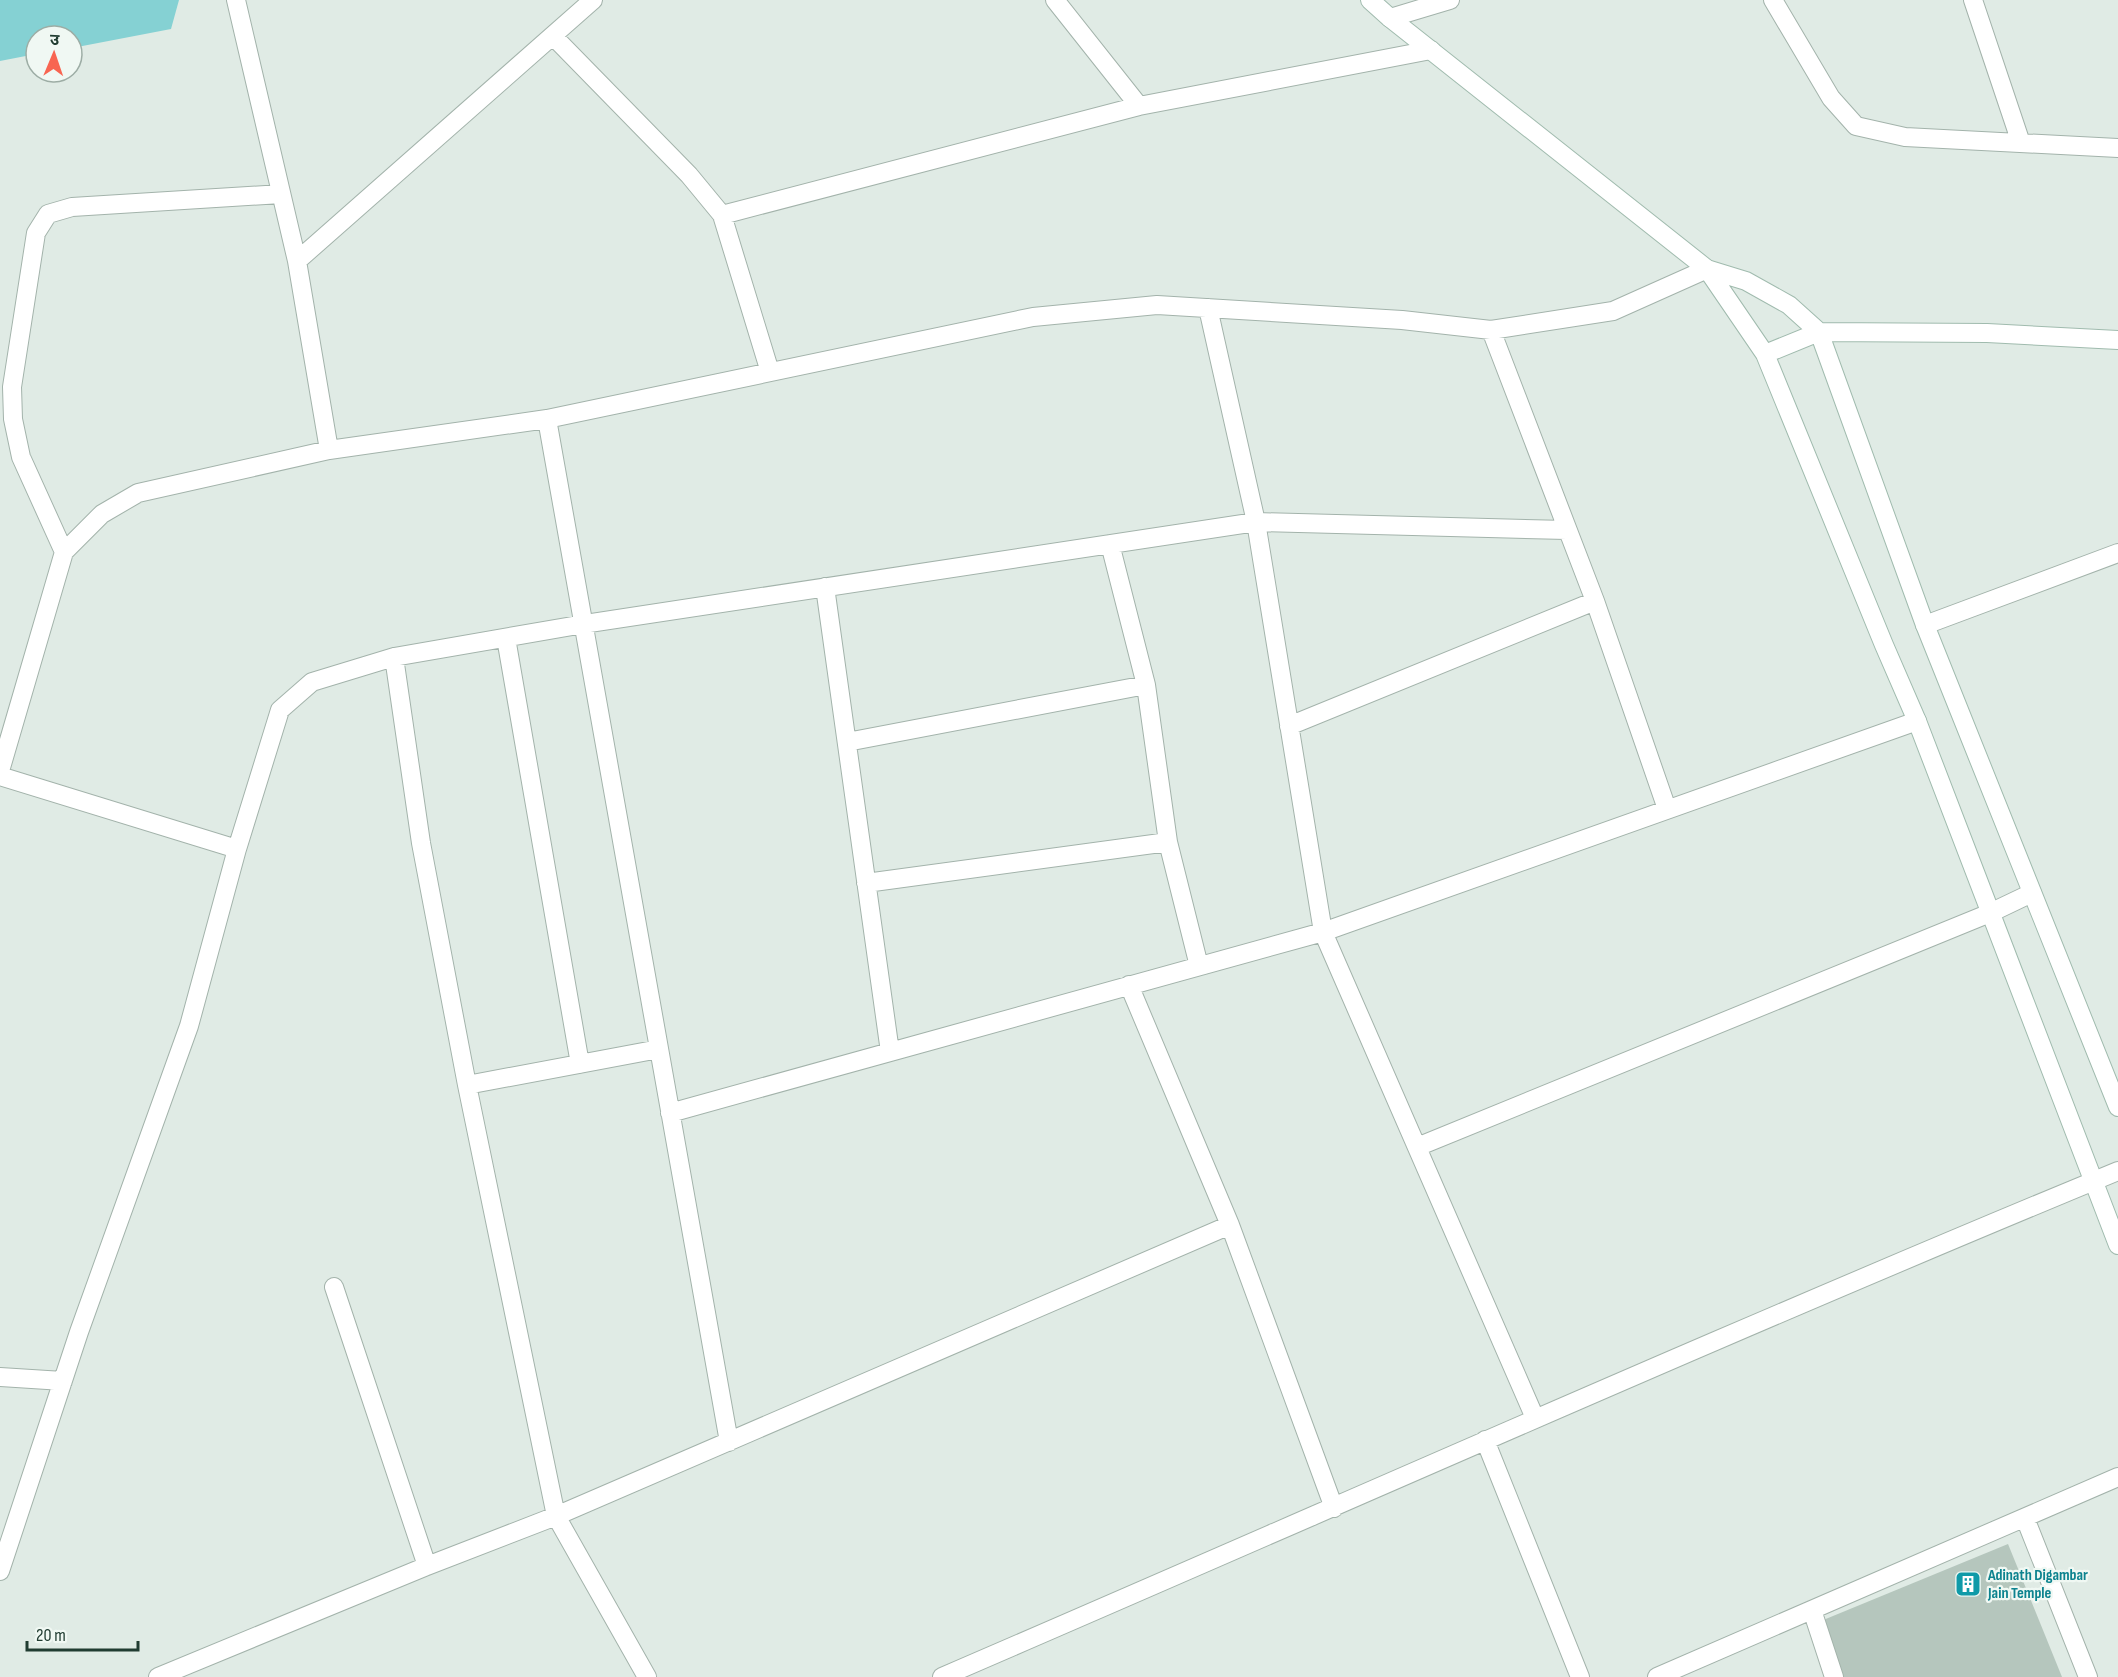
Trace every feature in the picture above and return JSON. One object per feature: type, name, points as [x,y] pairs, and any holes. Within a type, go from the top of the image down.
[{"type":"street","points":[[236,0],[297,261],[329,450]]},
{"type":"street","points":[[297,261],[593,0]]},
{"type":"street","points":[[1055,0],[1139,106]]},
{"type":"street","points":[[1370,0],[1707,269],[1765,354],[1917,721],[2118,1245]]},
{"type":"street","points":[[1390,18],[1450,0]]},
{"type":"street","points":[[1773,0],[1831,98],[1856,126],[1905,137],[2118,148]]},
{"type":"street","points":[[1973,0],[2021,143]]},
{"type":"street","points":[[553,36],[689,175],[722,215],[770,372]]},
{"type":"street","points":[[722,215],[1139,106],[1431,50]]},
{"type":"street","points":[[64,552],[21,457],[13,419],[12,387],[36,233],[48,213],[72,207],[281,194]]},
{"type":"street","points":[[0,771],[64,552],[102,513],[138,493],[329,450],[547,419],[1033,316],[1157,305],[1402,320],[1491,330],[1613,311],[1707,269],[1746,282],[1789,305],[1819,332],[1925,625],[2118,1107]]},
{"type":"street","points":[[1208,308],[1256,522],[1323,932],[1535,1418]]},
{"type":"street","points":[[1491,330],[1594,601],[1667,809]]},
{"type":"street","points":[[1765,354],[1819,332],[1987,333],[2118,340]]},
{"type":"street","points":[[547,419],[729,1442]]},
{"type":"street","points":[[0,1571],[87,1310],[189,1026],[237,849],[280,710],[312,682],[394,657],[584,624],[1256,522],[1567,530]]},
{"type":"street","points":[[1110,544],[1146,685],[1168,842],[1199,966]]},
{"type":"street","points":[[1925,625],[2118,553]]},
{"type":"street","points":[[825,587],[890,1052]]},
{"type":"street","points":[[1289,726],[1594,601]]},
{"type":"street","points":[[506,638],[580,1064]]},
{"type":"street","points":[[394,657],[421,843],[467,1085],[556,1516],[647,1677]]},
{"type":"street","points":[[847,742],[1146,685]]},
{"type":"street","points":[[670,1113],[1323,932],[1917,721]]},
{"type":"street","points":[[0,776],[237,849]]},
{"type":"street","points":[[866,884],[1168,842]]},
{"type":"street","points":[[1417,1147],[1990,913],[2032,893]]},
{"type":"street","points":[[1129,986],[1230,1225],[1334,1508]]},
{"type":"street","points":[[467,1085],[659,1049]]},
{"type":"street","points":[[942,1677],[1334,1508],[1535,1418],[2118,1171]]},
{"type":"street","points":[[158,1677],[427,1566],[556,1516],[1230,1225]]},
{"type":"street","points":[[334,1287],[427,1566]]},
{"type":"street","points":[[0,1377],[63,1381]]},
{"type":"street","points":[[1485,1440],[1580,1677]]},
{"type":"street","points":[[1657,1677],[2118,1477]]},
{"type":"street","points":[[2025,1518],[2088,1677]]},
{"type":"street","points":[[1812,1610],[1834,1677]]},
{"type":"water","points":[[0,0],[179,0],[171,29],[84,46],[84,24],[24,24],[24,56],[0,61]]},
{"type":"building","name":"Adinath Digambar Jain Temple","points":[[2008,1544],[2062,1677],[1839,1677],[1816,1623]]},
{"type":"place","name":"Adinath Digambar Jain Temple","points":[[1968,1584]]}]
